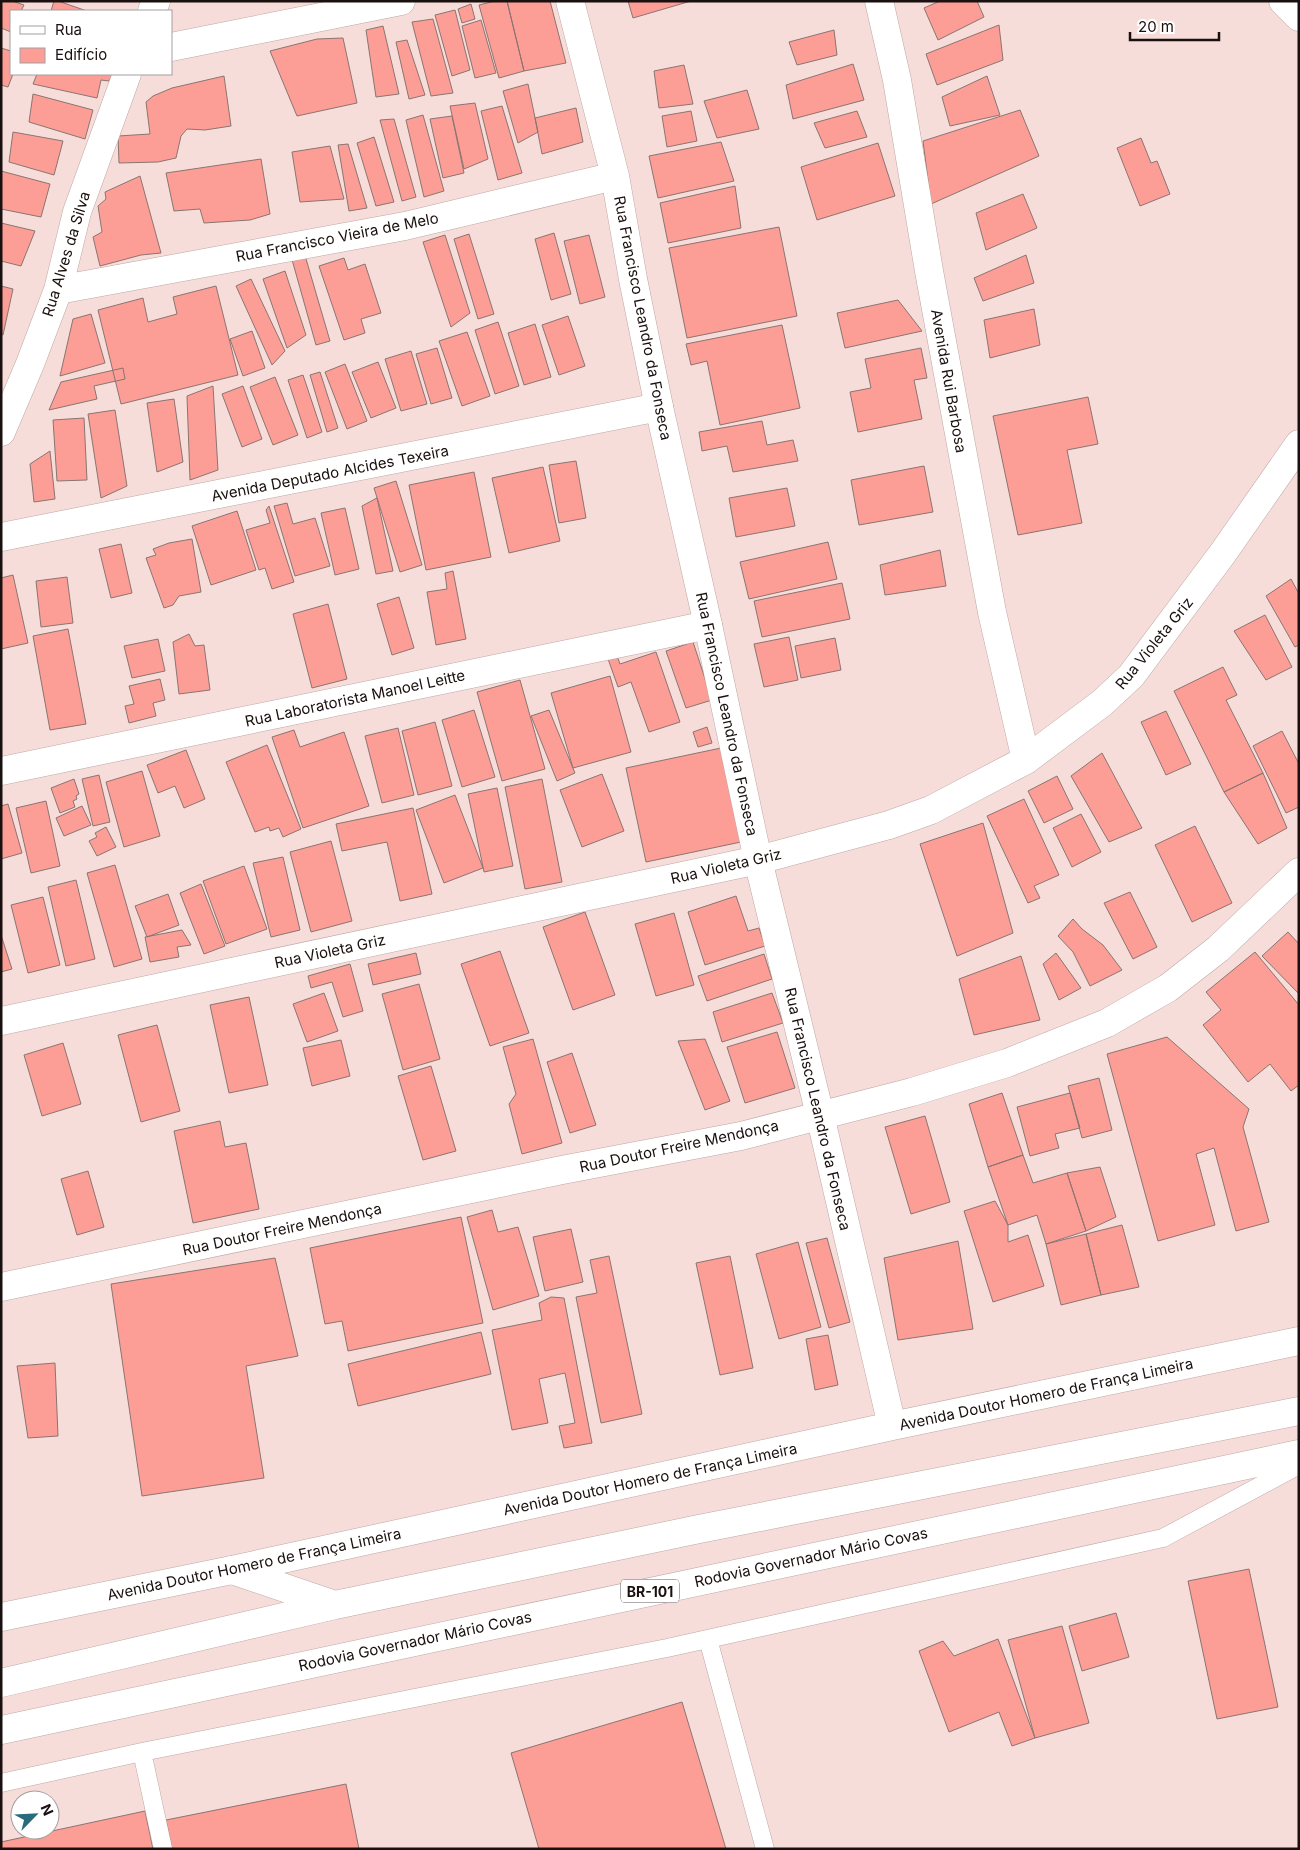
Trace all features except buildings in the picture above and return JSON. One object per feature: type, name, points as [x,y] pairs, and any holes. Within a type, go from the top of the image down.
[{"type":"main road","points":[[172,47],[401,1]]},
{"type":"main road","name":"Rua Francisco Leandro da Fonseca","points":[[570,1],[616,176],[633,278],[659,407],[758,860],[820,1115],[892,1426]]},
{"type":"main road","name":"Avenida Rui Barbosa","points":[[879,1],[897,80],[929,272],[990,602],[1026,760]]},
{"type":"main road","points":[[1283,1],[1299,17]]},
{"type":"main road","name":"Rua Alves da Silva","points":[[1,432],[30,364],[58,290],[77,212],[127,75]]},
{"type":"main road","name":"Rua Francisco Vieira de Melo","points":[[58,290],[404,226],[616,176]]},
{"type":"main road","name":"Avenida Deputado Alcides Texeira","points":[[1,537],[659,407]]},
{"type":"main road","name":"Rua Violeta Griz","points":[[1,1021],[758,860],[889,825],[931,810],[1026,760],[1102,703],[1131,676],[1196,590],[1299,444]]},
{"type":"main road","name":"Rua Laboratorista Manoel Leitte","points":[[1,771],[708,625]]},
{"type":"main road","name":"Rua Doutor Freire Mendonça","points":[[1,1287],[562,1170],[741,1136],[912,1092],[1006,1063],[1107,1023],[1168,988],[1218,950],[1299,872]]},
{"type":"main road","name":"Avenida Doutor Homero de França Limeira","points":[[1,1617],[232,1570],[892,1426],[1299,1341]]},
{"type":"main road","points":[[1,1683],[335,1605],[709,1527],[1299,1411]]},
{"type":"main road","name":"Rodovia Governador Mário Covas","points":[[1,1730],[1299,1454]]},
{"type":"main road","points":[[232,1570],[335,1605]]},
{"type":"lane","points":[[1,1783],[142,1752],[708,1639],[1163,1538],[1299,1465]]},
{"type":"lane","points":[[708,1639],[765,1849]]},
{"type":"lane","points":[[142,1752],[163,1849]]}]
